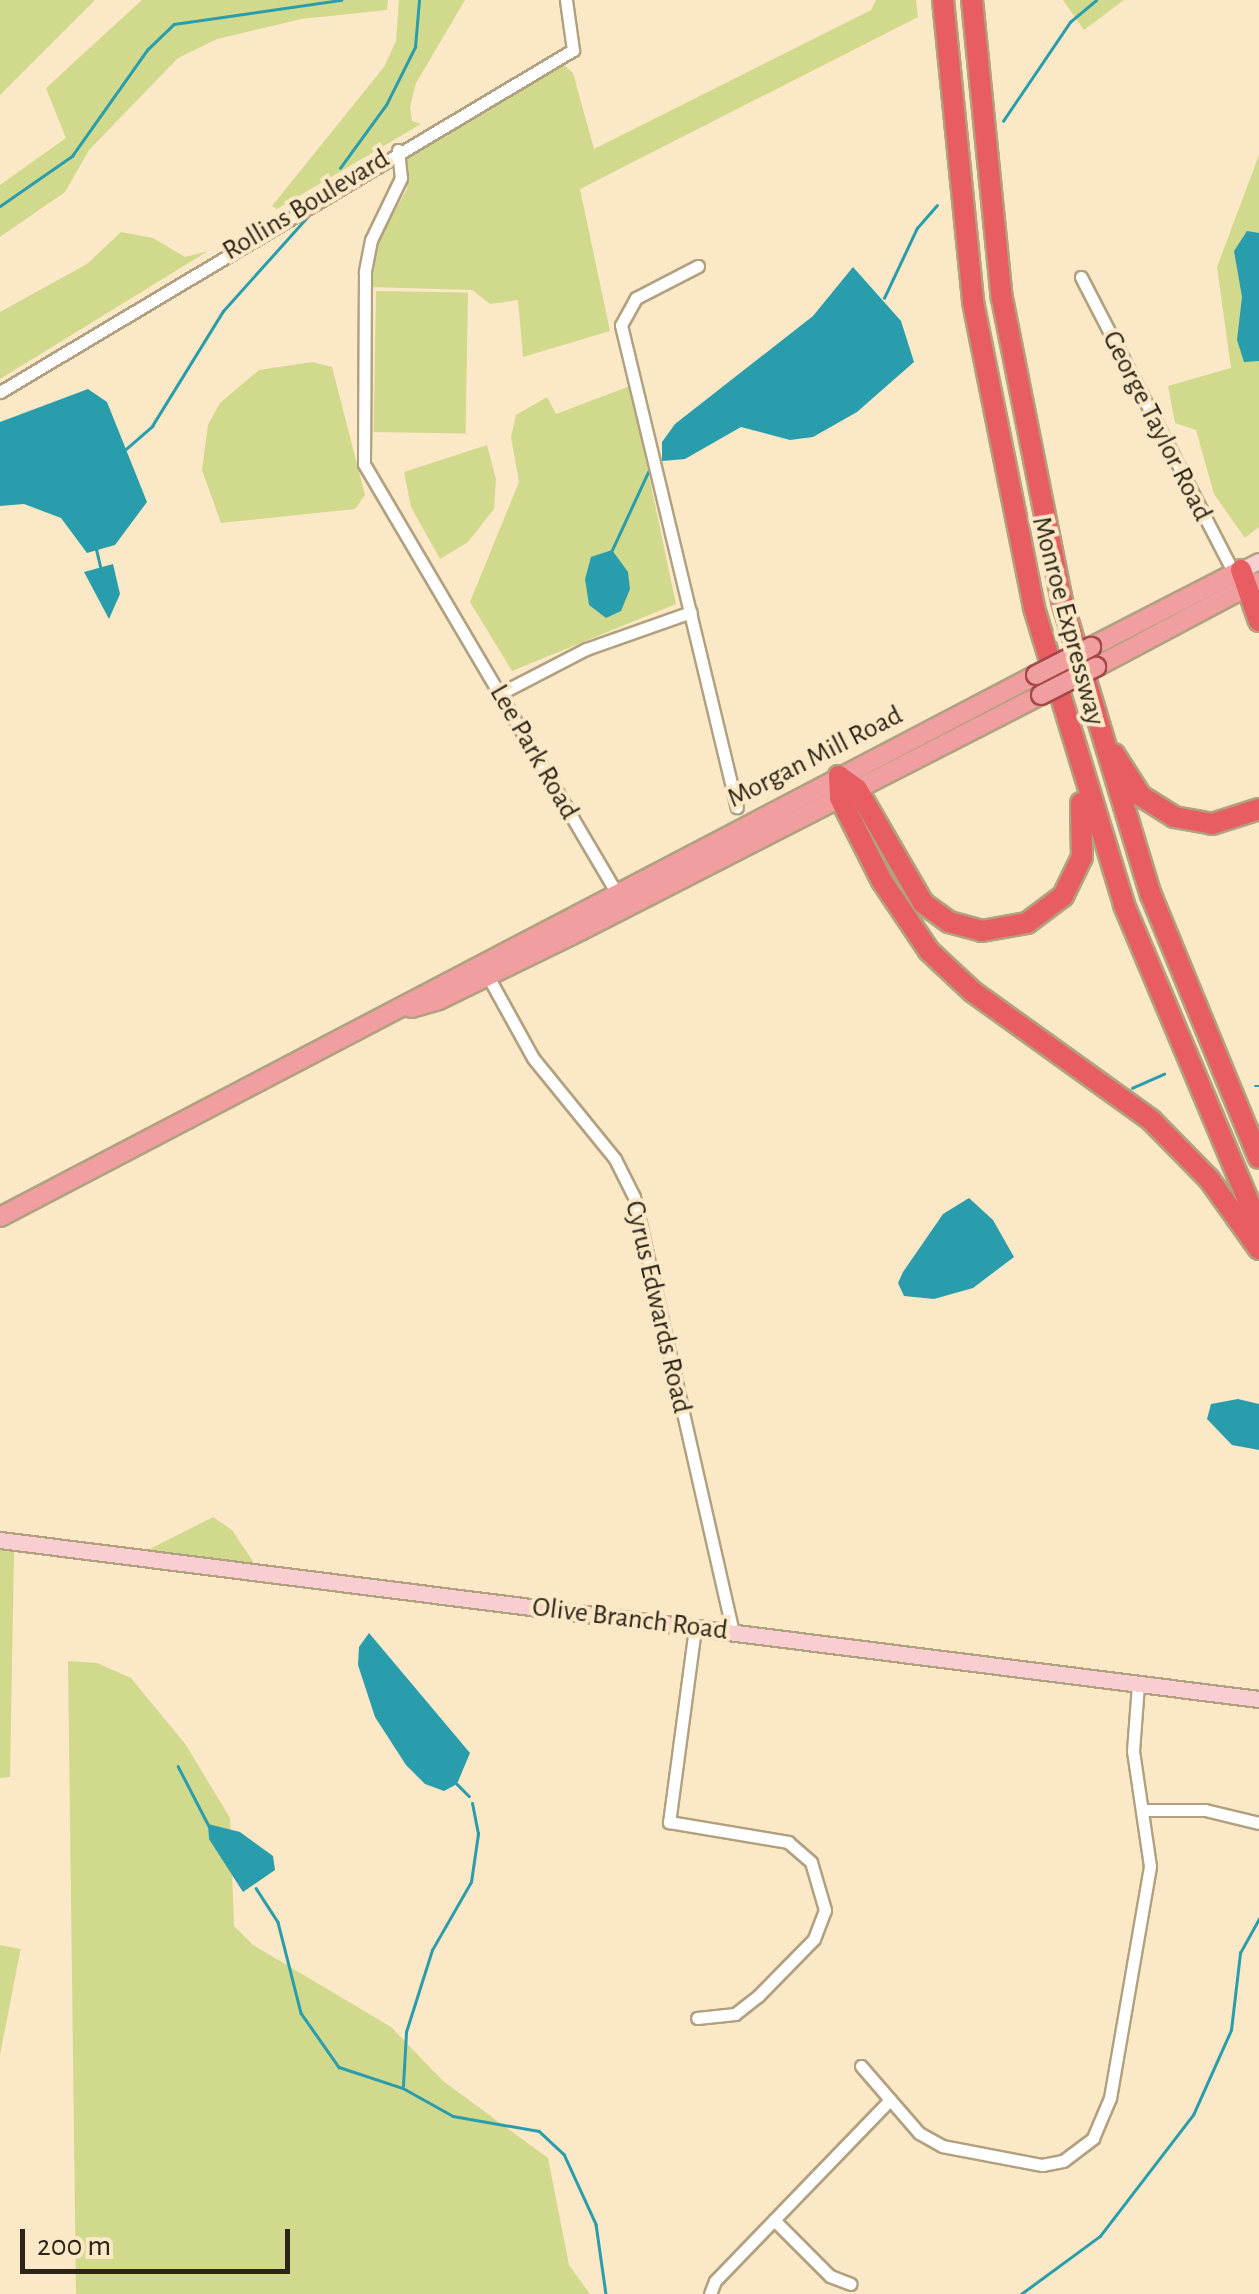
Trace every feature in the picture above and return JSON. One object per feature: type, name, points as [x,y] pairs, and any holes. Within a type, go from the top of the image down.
[{"type":"highway","name":"Monroe Expressway","points":[[943,0],[957,179],[983,364],[1019,547],[1067,728],[1146,964],[1259,1226]]},
{"type":"highway","name":"Monroe Expressway","points":[[972,0],[986,176],[1011,359],[1086,690],[1173,954],[1259,1158]]},
{"type":"highway","points":[[1250,578],[1259,621]]},
{"type":"highway","points":[[1086,690],[1122,771],[1157,808],[1203,824],[1259,809]]},
{"type":"highway","points":[[848,793],[930,910],[970,929],[1016,927],[1063,896],[1082,857],[1083,815],[1067,728]]},
{"type":"highway","points":[[840,776],[893,900],[929,950],[974,992],[1166,1134],[1215,1187],[1259,1249]]},
{"type":"main road","name":"Morgan Mill Road","points":[[0,1217],[401,1010],[440,1000],[484,969],[616,892],[1090,647],[1250,578]]},
{"type":"main road","name":"Morgan Mill Road","points":[[484,969],[848,793],[1096,666],[1250,578]]},
{"type":"street","name":"Rollins Boulevard","points":[[0,392],[398,150],[573,50],[566,0]]},
{"type":"street","name":"Lee Park Road","points":[[398,150],[401,178],[367,253],[362,454],[616,892]]},
{"type":"street","points":[[698,266],[636,298],[620,325],[737,806]]},
{"type":"street","name":"George Taylor Road","points":[[1081,278],[1250,578]]},
{"type":"street","points":[[500,694],[586,649],[691,612]]},
{"type":"street","name":"Cyrus Edwards Road","points":[[484,969],[533,1058],[615,1159],[634,1197],[732,1632]]},
{"type":"street","name":"Olive Branch Road","points":[[0,1540],[1259,1700]]},
{"type":"street","points":[[696,1628],[669,1822],[788,1842],[812,1862],[824,1894],[814,1938],[758,1996],[734,2014],[697,2018]]},
{"type":"street","points":[[860,2066],[919,2133],[942,2146],[1026,2166],[1064,2161],[1093,2138],[1110,2098],[1148,1888],[1142,1810],[1132,1752],[1138,1684]]},
{"type":"street","points":[[1142,1810],[1205,1810],[1259,1823]]},
{"type":"street","points":[[710,2294],[774,2220],[890,2100]]},
{"type":"street","points":[[774,2220],[830,2276],[851,2284]]},
{"type":"green space","points":[[0,0],[95,0],[0,95]]},
{"type":"green space","points":[[142,0],[388,0],[387,10],[301,19],[217,39],[178,58],[89,150],[65,192],[0,237],[0,185],[66,138],[46,88]]},
{"type":"green space","points":[[399,0],[465,0],[416,83],[410,107],[412,121],[421,124],[277,209],[272,206],[384,67],[396,41]]},
{"type":"green space","points":[[876,0],[916,0],[918,17],[580,189],[610,331],[523,357],[518,300],[490,304],[472,290],[369,287],[376,245],[407,189],[406,152],[564,65],[573,73],[594,149],[871,10]]},
{"type":"green space","points":[[1063,0],[1124,0],[1084,30]]},
{"type":"green space","points":[[1259,155],[1259,527],[1245,538],[1214,494],[1196,430],[1175,423],[1168,386],[1231,368],[1217,267]]},
{"type":"green space","points":[[121,232],[153,238],[185,257],[208,251],[0,379],[0,312],[87,264]]},
{"type":"green space","points":[[376,291],[468,293],[466,434],[374,432]]},
{"type":"green space","points":[[312,362],[332,367],[365,495],[355,509],[221,523],[202,470],[208,425],[220,403],[259,370]]},
{"type":"green space","points":[[630,386],[676,604],[512,671],[470,602],[519,482],[511,437],[516,415],[547,397],[556,414]]},
{"type":"green space","points":[[487,445],[496,479],[494,509],[468,542],[440,559],[411,507],[404,472]]},
{"type":"green space","points":[[213,1517],[232,1530],[254,1563],[146,1551]]},
{"type":"green space","points":[[0,1549],[14,1551],[10,1777],[0,1778]]},
{"type":"green space","points":[[68,1661],[97,1663],[131,1678],[186,1745],[230,1818],[234,1926],[253,1945],[391,2027],[443,2081],[548,2158],[569,2265],[590,2294],[76,2294]]},
{"type":"green space","points":[[0,1945],[21,1949],[0,2055]]},
{"type":"water","points":[[1247,231],[1259,233],[1259,361],[1244,362],[1237,340],[1242,297],[1234,251]]},
{"type":"water","points":[[853,267],[901,321],[914,362],[857,412],[813,437],[790,440],[741,427],[685,459],[662,461],[662,442],[675,424],[813,316]]},
{"type":"water","points":[[88,389],[107,402],[147,502],[115,545],[87,553],[61,518],[24,504],[0,506],[0,422]]},
{"type":"water","points":[[612,550],[628,572],[630,589],[621,611],[606,618],[589,605],[585,579],[591,557]]},
{"type":"water","points":[[113,564],[120,594],[109,619],[84,572]]},
{"type":"water","points":[[969,1198],[993,1220],[1014,1257],[973,1288],[934,1299],[904,1296],[898,1283],[903,1272],[943,1214]]},
{"type":"water","points":[[1238,1399],[1259,1404],[1259,1450],[1232,1445],[1207,1419],[1211,1404]]},
{"type":"water","points":[[369,1633],[470,1753],[457,1784],[444,1791],[425,1784],[406,1765],[375,1717],[358,1665],[359,1647]]},
{"type":"water","points":[[208,1824],[240,1832],[273,1856],[275,1870],[243,1892],[209,1839]]},
{"type":"waterway","points":[[0,206],[72,156],[147,50],[174,24],[341,0]]},
{"type":"waterway","points":[[340,168],[386,105],[415,47],[419,0]]},
{"type":"waterway","points":[[1003,121],[1070,22],[1096,0]]},
{"type":"waterway","points":[[884,298],[917,228],[937,205]]},
{"type":"waterway","points":[[126,449],[152,426],[223,311],[311,213]]},
{"type":"waterway","points":[[612,550],[648,472]]},
{"type":"waterway","points":[[96,547],[101,568]]},
{"type":"waterway","points":[[1132,1088],[1164,1074]]},
{"type":"waterway","points":[[178,1766],[209,1826]]},
{"type":"waterway","points":[[457,1784],[469,1796]]},
{"type":"waterway","points":[[403,2086],[406,2032],[432,1950],[471,1882],[478,1834],[472,1804]]},
{"type":"waterway","points":[[256,1888],[278,1922],[301,2013],[339,2067],[403,2088],[453,2116],[539,2131],[564,2154],[596,2224],[606,2294]]},
{"type":"waterway","points":[[1021,2294],[1100,2236],[1193,2115],[1231,2030],[1240,1953],[1259,1919]]}]
